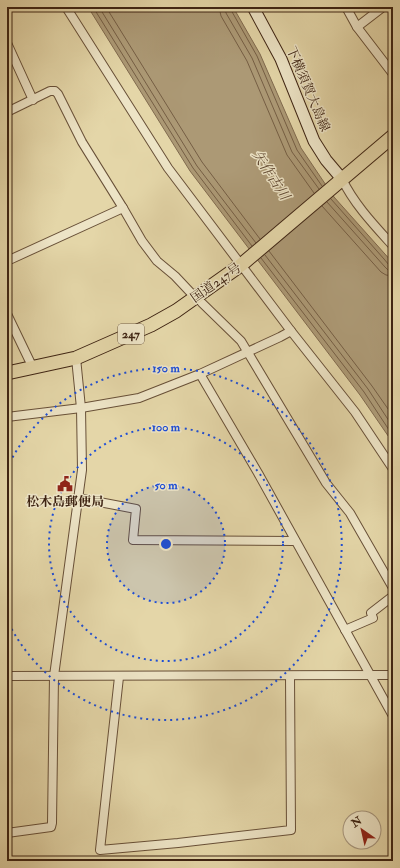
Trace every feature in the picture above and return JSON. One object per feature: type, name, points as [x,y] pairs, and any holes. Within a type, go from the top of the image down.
[{"type":"highway","name":"国道247号","points":[[7,373],[76,358],[121,339],[176,311],[241,265],[393,136]]},
{"type":"main road","name":"下横須賀大島線","points":[[253,7],[281,59],[314,141],[326,160],[342,179]]},
{"type":"street","points":[[66,7],[168,168],[291,331],[355,412],[393,469]]},
{"type":"street","points":[[346,7],[356,27],[393,74]]},
{"type":"street","points":[[356,27],[383,7]]},
{"type":"street","points":[[7,43],[33,100]]},
{"type":"street","points":[[7,112],[50,91],[54,91],[58,94],[82,142],[142,241],[157,261],[175,276],[190,293]]},
{"type":"street","points":[[342,179],[347,191],[369,220],[393,246]]},
{"type":"street","points":[[7,261],[123,208]]},
{"type":"street","points":[[202,303],[242,341],[326,483],[350,513],[393,588]]},
{"type":"street","points":[[7,314],[34,368]]},
{"type":"street","points":[[7,417],[81,408],[139,398],[200,374],[291,331]]},
{"type":"street","points":[[7,833],[51,827],[52,823],[54,676],[82,470],[81,408],[76,358]]},
{"type":"street","points":[[200,374],[393,716]]},
{"type":"street","points":[[78,498],[136,509],[133,540],[295,541]]},
{"type":"street","points":[[345,630],[373,618],[371,613],[393,596]]},
{"type":"street","points":[[7,676],[393,676]]},
{"type":"street","points":[[119,676],[100,850],[291,830],[290,676]]},
{"type":"water","name":"矢作古川","points":[[88,7],[233,7],[260,54],[301,148],[334,197],[393,263],[393,443],[360,395],[190,171]]},
{"type":"place","name":"松木島郵便局","points":[[65,484]]}]
